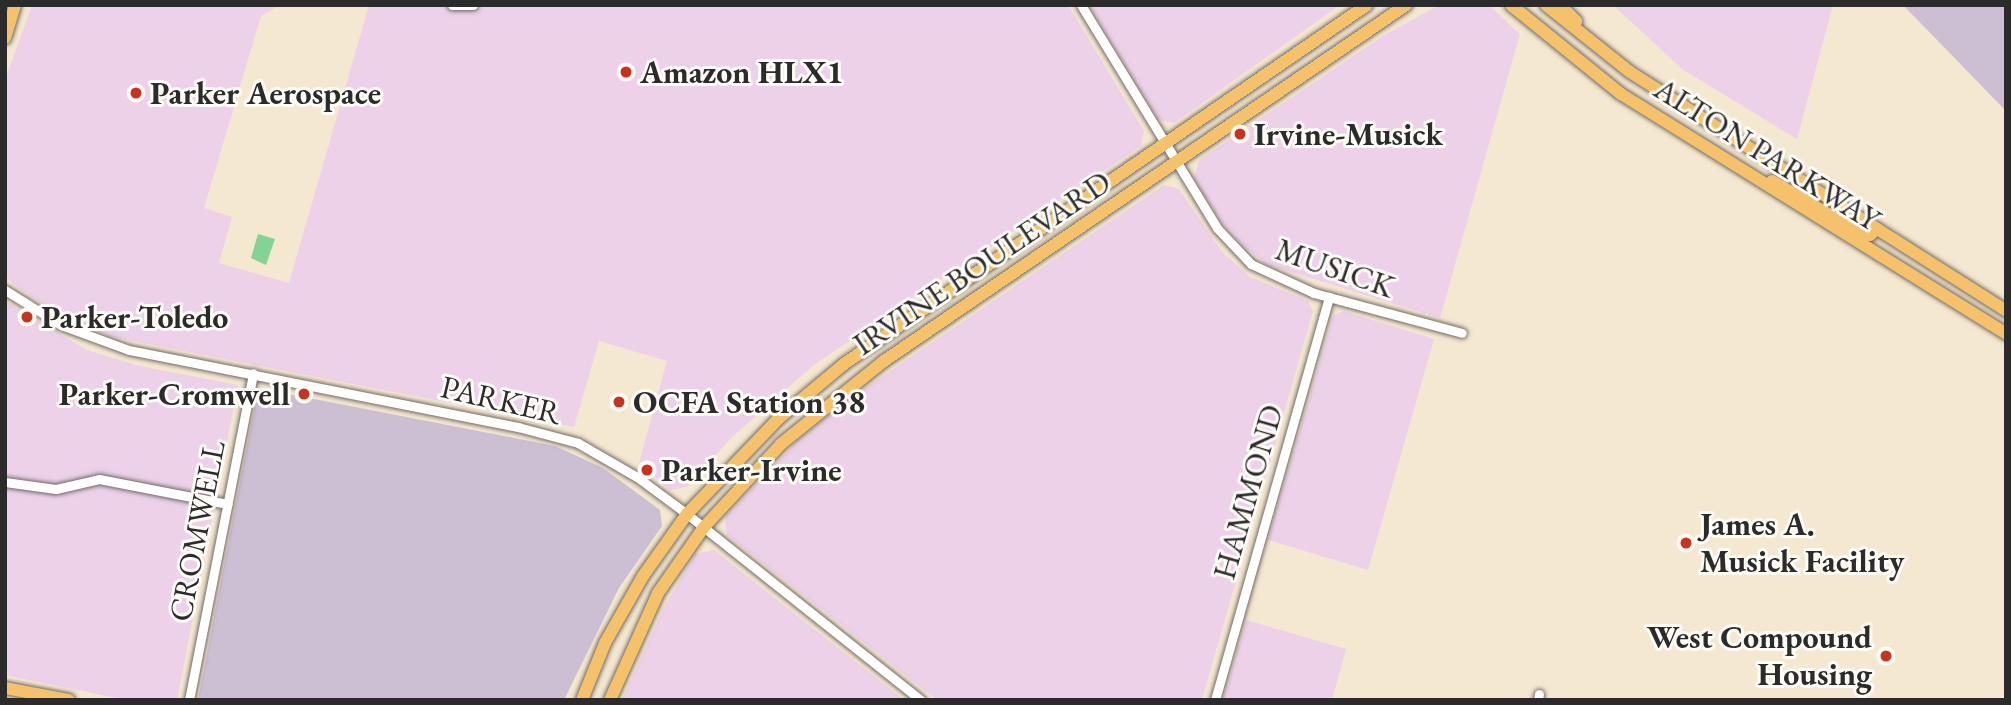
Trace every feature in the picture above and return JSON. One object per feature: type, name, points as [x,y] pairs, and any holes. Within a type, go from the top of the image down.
[{"type":"main road","points":[[5,38],[15,5]]},
{"type":"main road","name":"IRVINE BOULEVARD","points":[[582,700],[605,643],[643,576],[687,514],[778,419],[844,364],[1167,146],[1367,5]]},
{"type":"main road","name":"IRVINE BOULEVARD","points":[[610,700],[658,593],[704,527],[781,444],[857,381],[1406,5]]},
{"type":"main road","name":"ALTON PARKWAY","points":[[1511,5],[1621,94],[2006,334]]},
{"type":"main road","name":"ALTON PARKWAY","points":[[1546,5],[1616,61],[2006,311]]},
{"type":"main road","points":[[1560,5],[1616,61]]},
{"type":"main road","points":[[1766,185],[1777,181],[1860,233],[1870,235],[1877,229]]},
{"type":"main road","points":[[5,688],[69,700]]},
{"type":"street","points":[[452,5],[473,5]]},
{"type":"street","points":[[1083,9],[1093,5]]},
{"type":"street","name":"MUSICK","points":[[1083,9],[1217,228],[1251,264],[1270,276],[1329,298],[1462,333]]},
{"type":"street","name":"PARKER","points":[[5,290],[85,337],[558,436],[613,461],[687,514],[921,700]]},
{"type":"street","name":"HAMMOND","points":[[1215,700],[1329,298]]},
{"type":"street","name":"CROMWELL","points":[[189,700],[253,373]]},
{"type":"street","points":[[5,482],[56,489],[99,479],[228,503]]},
{"type":"shaded area","points":[[32,5],[280,5],[261,16],[204,208],[232,217],[219,263],[289,283],[369,5],[1068,5],[1144,131],[1141,146],[815,364],[731,438],[687,487],[670,490],[639,463],[667,361],[599,341],[574,427],[112,337],[64,318],[19,288],[5,277],[5,80]]},
{"type":"shaded area","points":[[1089,5],[1340,5],[1174,123],[1159,120]]},
{"type":"shaded area","points":[[1439,5],[1489,5],[1520,34],[1440,318],[1268,265],[1242,245],[1221,222],[1194,178],[1199,160],[1383,36]]},
{"type":"shaded area","points":[[1613,5],[1833,5],[1797,139],[1682,69]]},
{"type":"shaded area","points":[[1903,5],[2006,5],[2006,111]]},
{"type":"shaded area","points":[[1164,185],[1179,189],[1222,252],[1250,277],[1308,301],[1313,311],[1202,700],[937,700],[727,535],[725,517],[796,442],[855,395]]},
{"type":"shaded area","points":[[5,301],[87,350],[136,365],[238,385],[177,700],[126,700],[5,675]]},
{"type":"shaded area","points":[[1343,311],[1434,339],[1368,570],[1268,540],[1333,316]]},
{"type":"shaded area","points":[[263,389],[555,446],[603,468],[660,510],[662,526],[619,588],[564,700],[198,700],[257,394]]},
{"type":"shaded area","points":[[714,550],[904,700],[622,700],[662,611],[695,554]]},
{"type":"shaded area","points":[[1246,620],[1346,649],[1332,700],[1223,700]]},
{"type":"green space","points":[[258,234],[275,239],[266,265],[251,258]]},
{"type":"place","name":"Amazon HLX1","points":[[626,72]]},
{"type":"place","name":"Parker Aerospace","points":[[136,93]]},
{"type":"place","name":"Irvine-Musick","points":[[1240,134]]},
{"type":"place","name":"Parker-Toledo","points":[[27,317]]},
{"type":"place","name":"Parker-Cromwell","points":[[304,394]]},
{"type":"place","name":"OCFA Station 38","points":[[619,402]]},
{"type":"place","name":"Parker-Irvine","points":[[647,470]]},
{"type":"place","name":"James A. Musick Facility","points":[[1686,543]]},
{"type":"place","name":"West Compound Housing","points":[[1886,656]]}]
